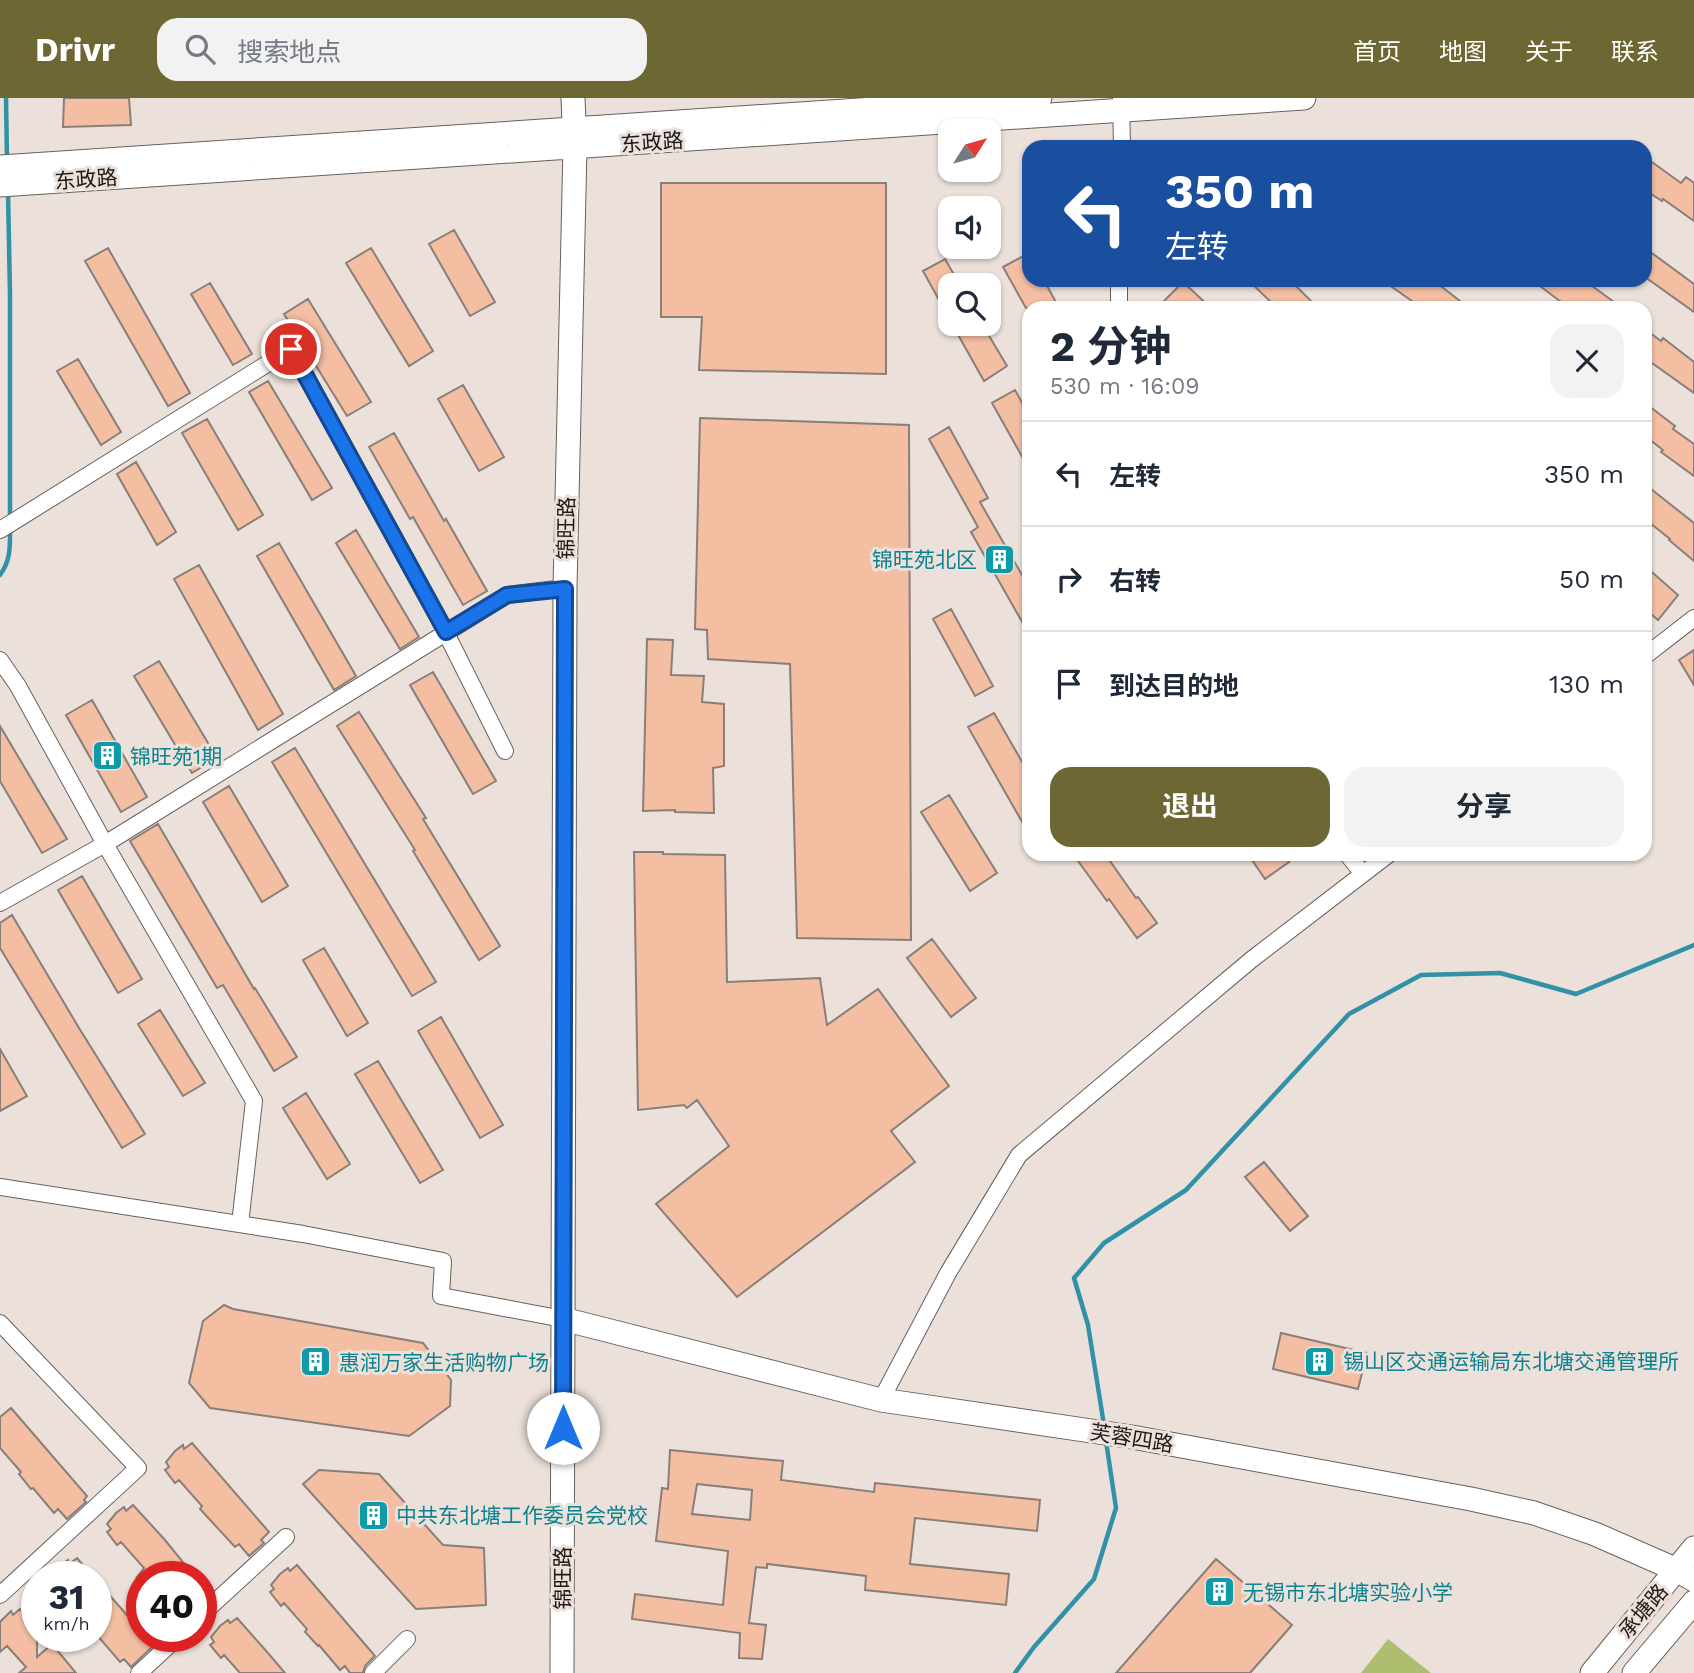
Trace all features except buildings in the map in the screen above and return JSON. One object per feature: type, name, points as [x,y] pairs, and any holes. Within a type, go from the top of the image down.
[{"type":"street","name":"锦旺路","points":[[562,1673],[565,589],[573,98]]},
{"type":"street","name":"东政路","points":[[574,138],[791,113],[1040,98]]},
{"type":"street","name":"东政路","points":[[9,175],[574,138],[784,132],[1122,104],[1304,98]]},
{"type":"street","points":[[1122,104],[1122,140]]},
{"type":"street","points":[[0,530],[291,349],[446,632],[505,751]]},
{"type":"street","points":[[0,903],[105,844],[507,595],[565,589]]},
{"type":"street","points":[[1652,651],[1694,618]]},
{"type":"street","points":[[0,660],[18,686],[105,844],[254,1101],[240,1224]]},
{"type":"street","points":[[1353,861],[1363,874]]},
{"type":"street","points":[[881,1400],[948,1273],[1019,1155],[1251,960],[1380,861]]},
{"type":"street","points":[[0,1187],[303,1234],[443,1261],[441,1296],[563,1319]]},
{"type":"street","name":"芙蓉四路","points":[[563,1319],[881,1400],[1132,1437],[1534,1513],[1595,1534],[1686,1575]]},
{"type":"street","points":[[0,1323],[138,1468],[0,1595]]},
{"type":"street","points":[[217,1600],[286,1537]]},
{"type":"street","name":"承塘路","points":[[1592,1673],[1686,1575],[1694,1548]]},
{"type":"street","name":"承塘路","points":[[1633,1673],[1694,1602]]},
{"type":"street","points":[[373,1673],[407,1639]]},
{"type":"street","points":[[139,1673],[161,1652]]},
{"type":"green space","points":[[1388,1639],[1431,1673],[1361,1673]]},
{"type":"waterway","points":[[6,98],[7,160]]},
{"type":"waterway","points":[[8,193],[10,520]]},
{"type":"waterway","points":[[0,575],[8,558],[10,529]]},
{"type":"waterway","points":[[1104,1425],[1088,1325],[1074,1278],[1104,1243],[1186,1190],[1349,1014],[1421,975],[1500,973],[1576,994],[1694,945]]},
{"type":"waterway","points":[[1015,1673],[1034,1647],[1094,1579],[1116,1508],[1106,1441]]},
{"type":"place","name":"锦旺苑北区","points":[[1000,559]]},
{"type":"place","name":"锦旺苑1期","points":[[107,756]]},
{"type":"place","name":"锡山区交通运输局东北塘交通管理所","points":[[1320,1361]]},
{"type":"place","name":"惠润万家生活购物广场","points":[[316,1362]]},
{"type":"place","name":"中共东北塘工作委员会党校","points":[[373,1515]]},
{"type":"place","name":"无锡市东北塘实验小学","points":[[1220,1592]]},
{"type":"route","points":[[291,349],[446,632],[507,595],[565,589],[563,1428]]}]
